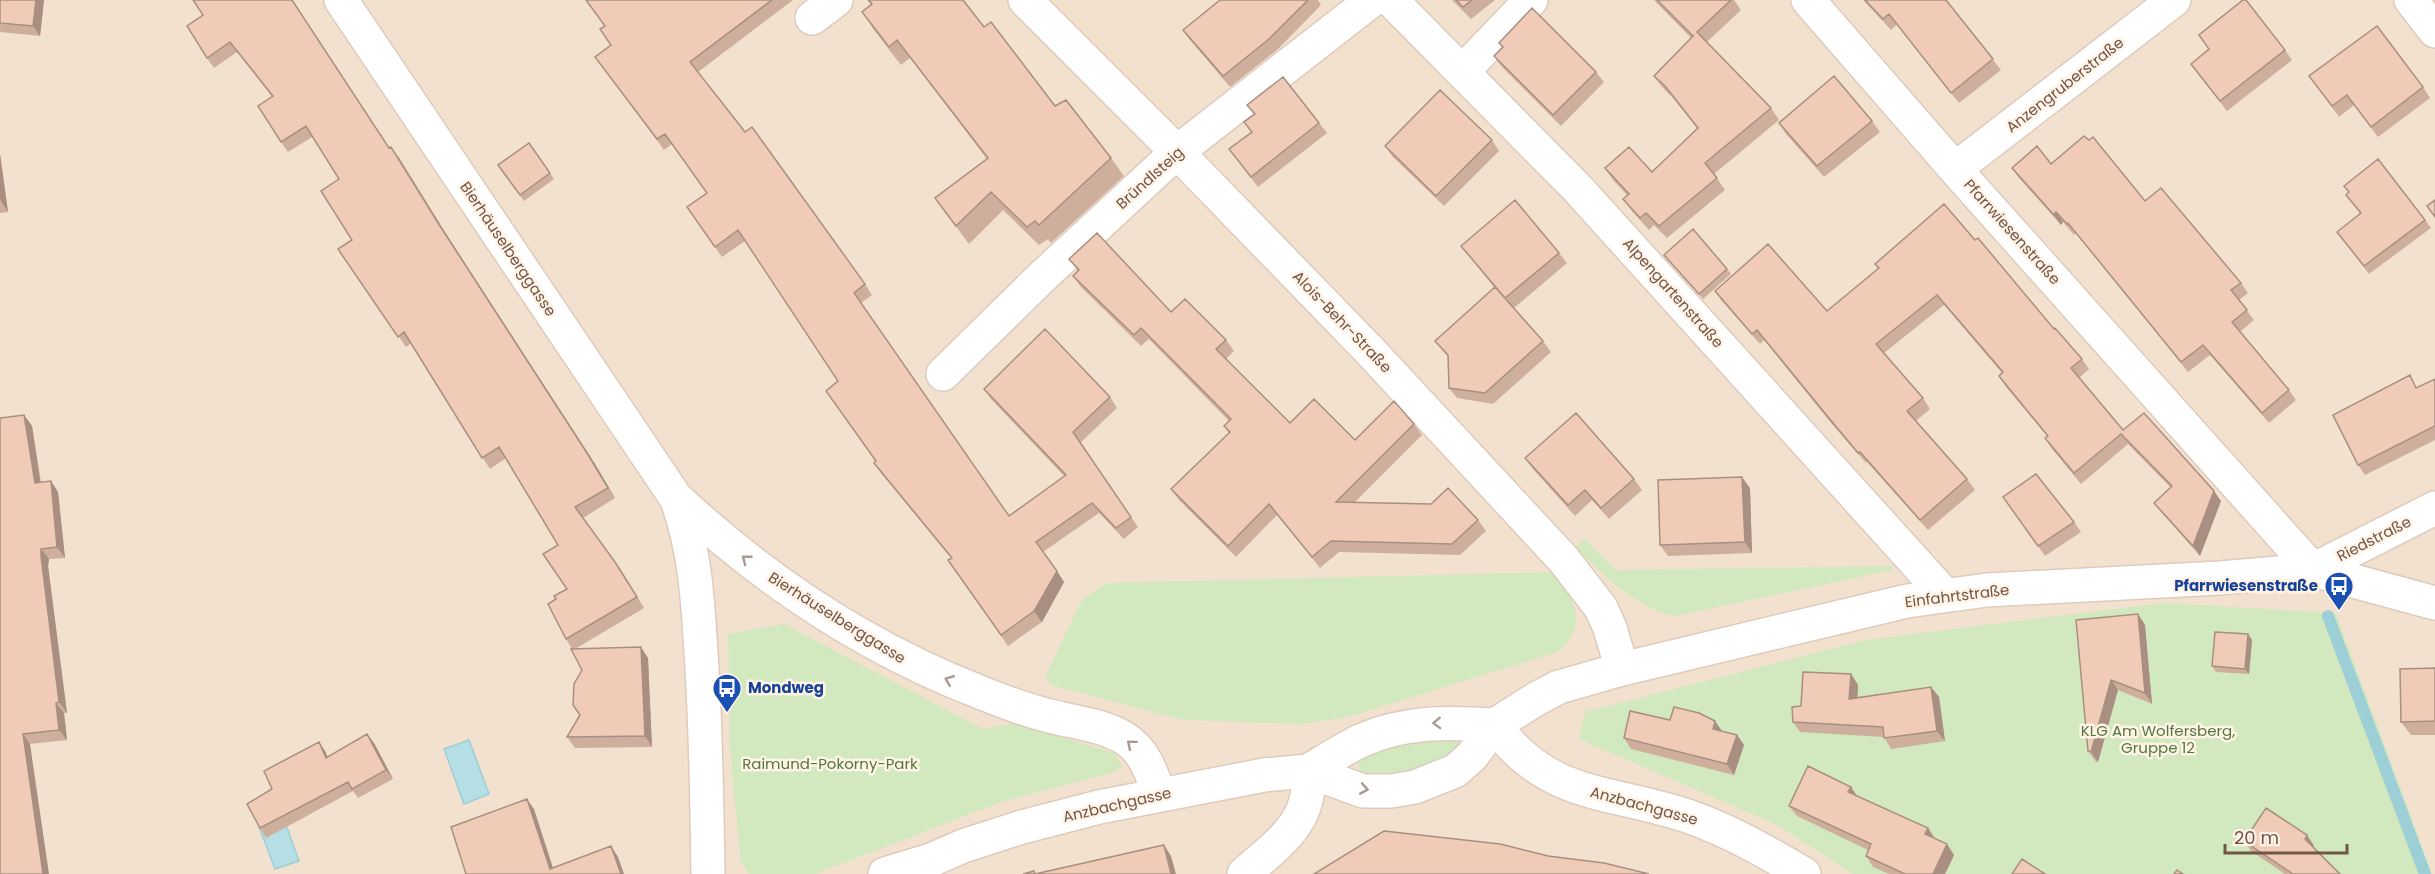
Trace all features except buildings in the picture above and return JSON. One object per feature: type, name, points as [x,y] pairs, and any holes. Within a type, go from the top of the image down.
[{"type":"street","name":"Bierhäuselberggasse","points":[[341,0],[676,498],[745,559],[859,635],[908,662],[1024,709],[1109,730],[1124,738],[1138,749],[1148,764],[1160,794]]},
{"type":"street","name":"Alois-Behr-Straße","points":[[1025,0],[1177,152],[1372,353],[1564,560],[1601,608],[1610,628],[1622,669]]},
{"type":"street","name":"Bründlsteig","points":[[943,374],[1043,276],[1177,152],[1372,0]]},
{"type":"street","name":"Alpengartenstraße","points":[[1391,0],[1578,189],[1945,595]]},
{"type":"street","points":[[1463,72],[1531,0]]},
{"type":"street","name":"Pfarrwiesenstraße","points":[[1808,0],[1955,169],[2313,570]]},
{"type":"street","name":"Anzengruberstraße","points":[[1955,169],[2174,0]]},
{"type":"street","points":[[2411,0],[2435,31]]},
{"type":"street","name":"Bierhäuselberggasse","points":[[676,498],[690,542],[697,590],[705,714],[708,874]]},
{"type":"street","name":"Riedstraße","points":[[2313,570],[2435,508]]},
{"type":"street","name":"Einfahrtstraße","points":[[1496,725],[1559,687],[1622,669],[1907,601],[1945,595],[2313,570],[2435,603]]},
{"type":"street","name":"Anzbachgasse","points":[[885,874],[920,867],[963,846],[1022,827],[1160,794],[1264,775],[1308,771],[1359,742],[1387,730],[1411,724],[1496,725]]},
{"type":"street","name":"Anzbachgasse","points":[[1308,771],[1363,791],[1391,791],[1415,787],[1455,771],[1472,756],[1496,725]]},
{"type":"street","name":"Anzbachgasse","points":[[1496,725],[1509,745],[1522,757],[1559,781],[1692,817],[1727,832],[1804,874]]},
{"type":"street","points":[[1244,874],[1281,841],[1299,818],[1307,796],[1308,771]]},
{"type":"shaded area","points":[[0,0],[2435,0],[2435,874],[0,874]]},
{"type":"green space","points":[[1585,539],[1616,570],[1893,566],[1892,570],[1675,616],[1646,606],[1609,579],[1575,548]]},
{"type":"green space","points":[[1554,572],[1568,593],[1576,613],[1573,632],[1557,652],[1348,717],[1302,724],[1183,720],[1051,685],[1046,675],[1081,601],[1107,583]]},
{"type":"green space","name":"KLG Am Wolfersberg, Gruppe 12","points":[[2163,603],[2336,613],[2432,874],[1853,874],[1777,825],[1579,739],[1585,712],[1866,640]]},
{"type":"green space","name":"Raimund-Pokorny-Park","points":[[784,624],[983,729],[1015,723],[1114,753],[1123,767],[1111,773],[1001,802],[815,874],[749,874],[740,859],[730,748],[728,634]]},
{"type":"green space","points":[[1448,737],[1465,741],[1461,751],[1409,774],[1362,779],[1357,756],[1398,741]]},
{"type":"water","points":[[469,740],[489,794],[464,804],[444,749]]},
{"type":"water","points":[[283,816],[299,861],[275,869],[258,824]]},
{"type":"waterway","points":[[2328,616],[2425,874]]},
{"type":"place","name":"Pfarrwiesenstraße","points":[[2339,612]]},
{"type":"place","name":"Mondweg","points":[[727,714]]}]
